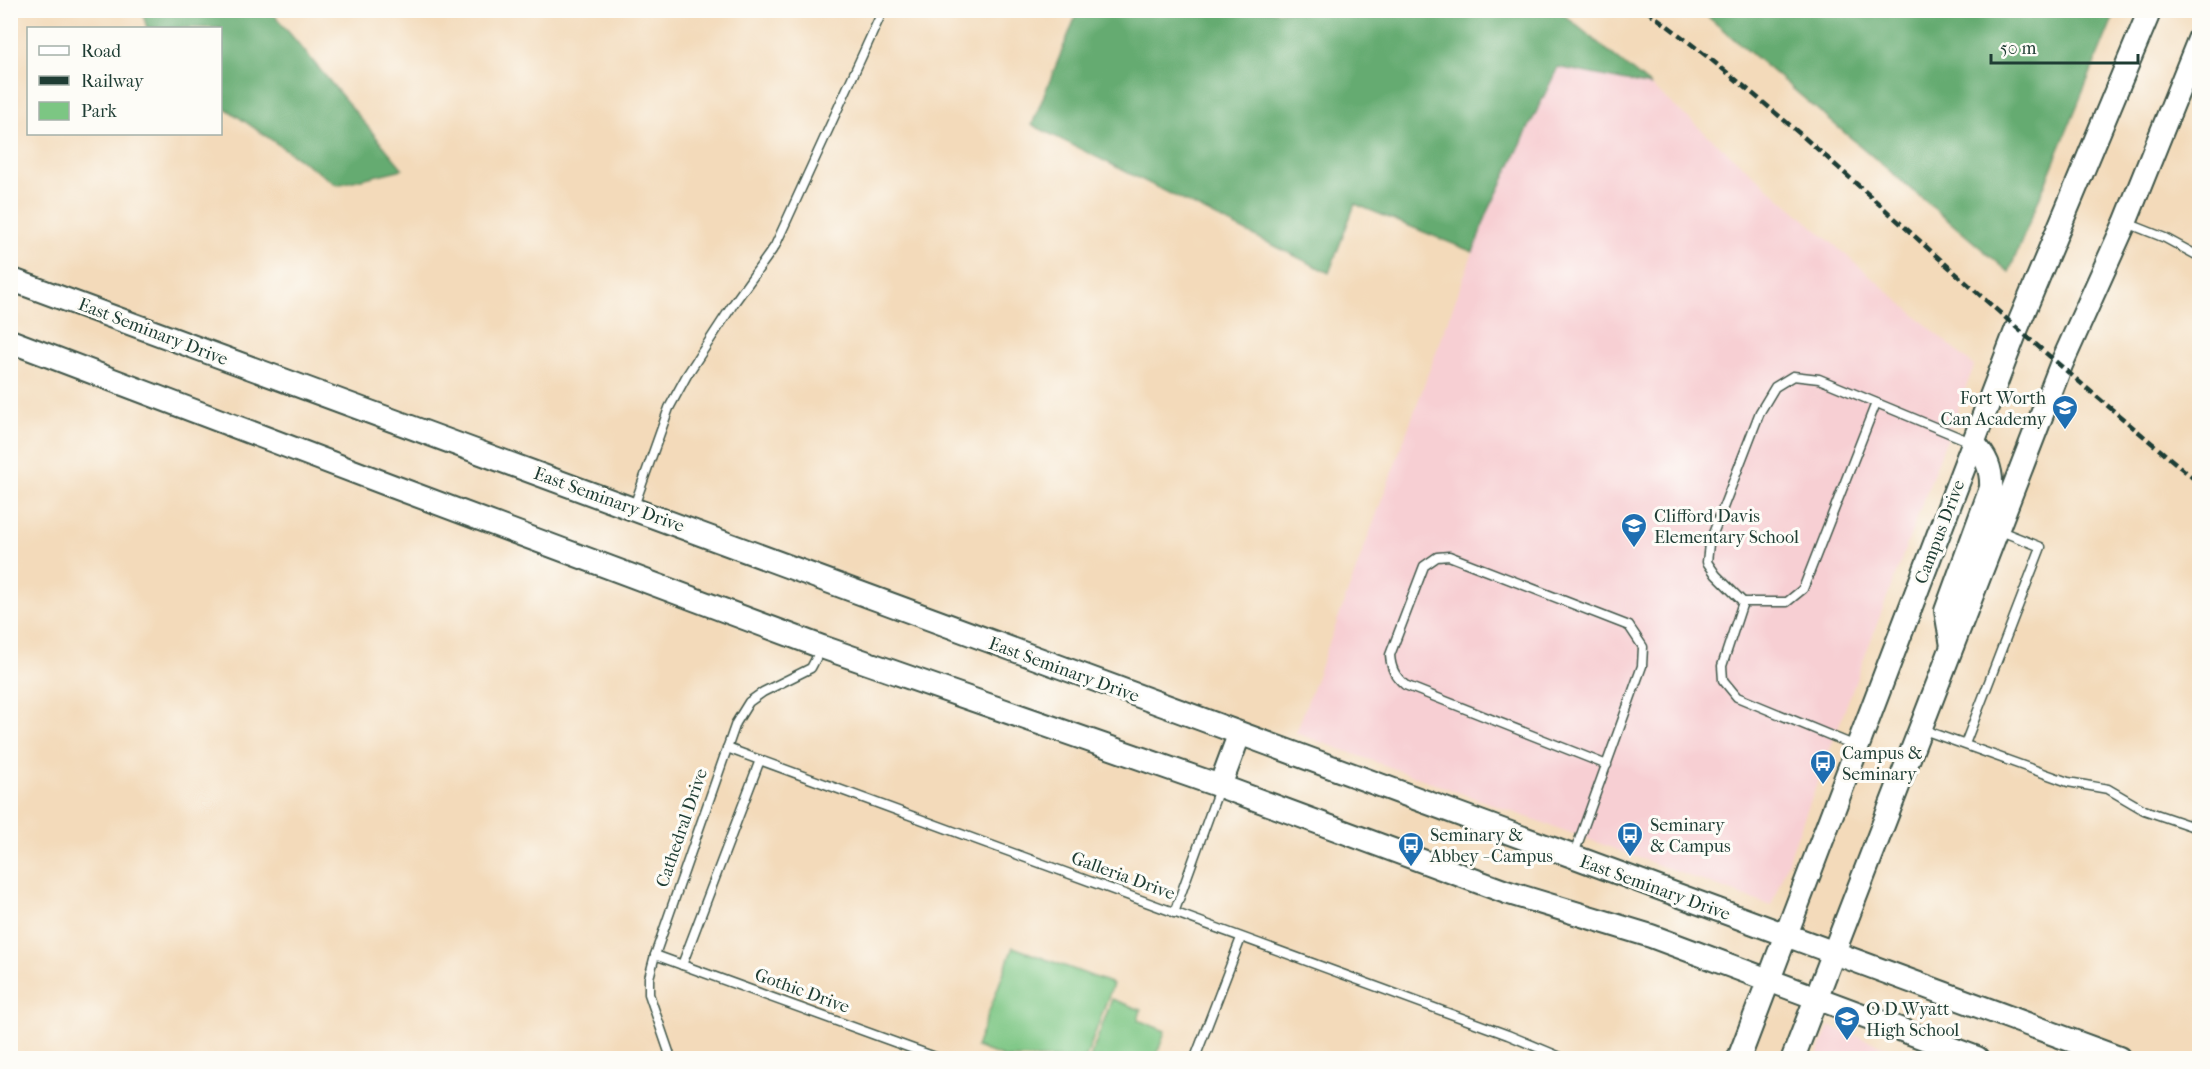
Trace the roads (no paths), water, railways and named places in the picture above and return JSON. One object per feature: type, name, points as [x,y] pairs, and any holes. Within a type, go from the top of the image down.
[{"type":"main road","name":"Campus Drive","points":[[1739,1059],[2017,328],[2150,10]]},
{"type":"main road","points":[[1793,1059],[2061,366],[2124,223],[2199,37]]},
{"type":"main road","name":"East Seminary Drive","points":[[10,279],[2119,1059]]},
{"type":"main road","points":[[10,341],[403,491],[822,646],[1220,786],[1506,892],[1651,936],[1975,1058]]},
{"type":"main road","points":[[1952,647],[1946,611],[1991,488],[1992,475],[1988,463],[1973,443]]},
{"type":"main road","points":[[1220,786],[1239,735]]},
{"type":"lane","points":[[633,510],[669,408],[687,375],[734,303],[775,246],[883,10]]},
{"type":"lane","points":[[2124,223],[2164,238],[2199,257]]},
{"type":"lane","points":[[1876,403],[1803,589],[1788,602],[1743,602],[1707,562],[1709,544],[1760,412],[1775,387],[1793,376],[1818,379],[1973,443]]},
{"type":"lane","points":[[1965,744],[2041,547],[1998,530]]},
{"type":"lane","points":[[1573,858],[1607,765],[1642,666],[1642,646],[1629,626],[1449,556],[1437,557],[1424,566],[1390,655],[1396,677],[1405,686],[1607,765]]},
{"type":"lane","points":[[1743,602],[1722,666],[1723,680],[1737,697],[1858,747]]},
{"type":"lane","name":"Cathedral Drive","points":[[671,1059],[649,994],[649,978],[736,723],[749,702],[763,692],[811,668],[822,646]]},
{"type":"lane","points":[[1921,728],[2068,782],[2108,789],[2144,810],[2199,829]]},
{"type":"lane","name":"Galleria Drive","points":[[727,748],[1508,1035],[1563,1059]]},
{"type":"lane","points":[[682,965],[760,760]]},
{"type":"lane","points":[[1174,913],[1220,786]]},
{"type":"lane","points":[[1195,1059],[1241,938]]},
{"type":"lane","name":"Gothic Drive","points":[[655,955],[938,1059]]},
{"type":"railway","points":[[1646,10],[1789,124],[1970,287],[2200,484]]},
{"type":"place","name":"Fort Worth Can Academy","points":[[2065,431]]},
{"type":"place","name":"Clifford Davis Elementary School","points":[[1634,549]]},
{"type":"place","name":"Campus & Seminary","points":[[1823,786]]},
{"type":"place","name":"Seminary & Campus","points":[[1630,858]]},
{"type":"place","name":"Seminary & Abbey - Campus","points":[[1411,868]]},
{"type":"place","name":"O D Wyatt High School","points":[[1847,1042]]}]
